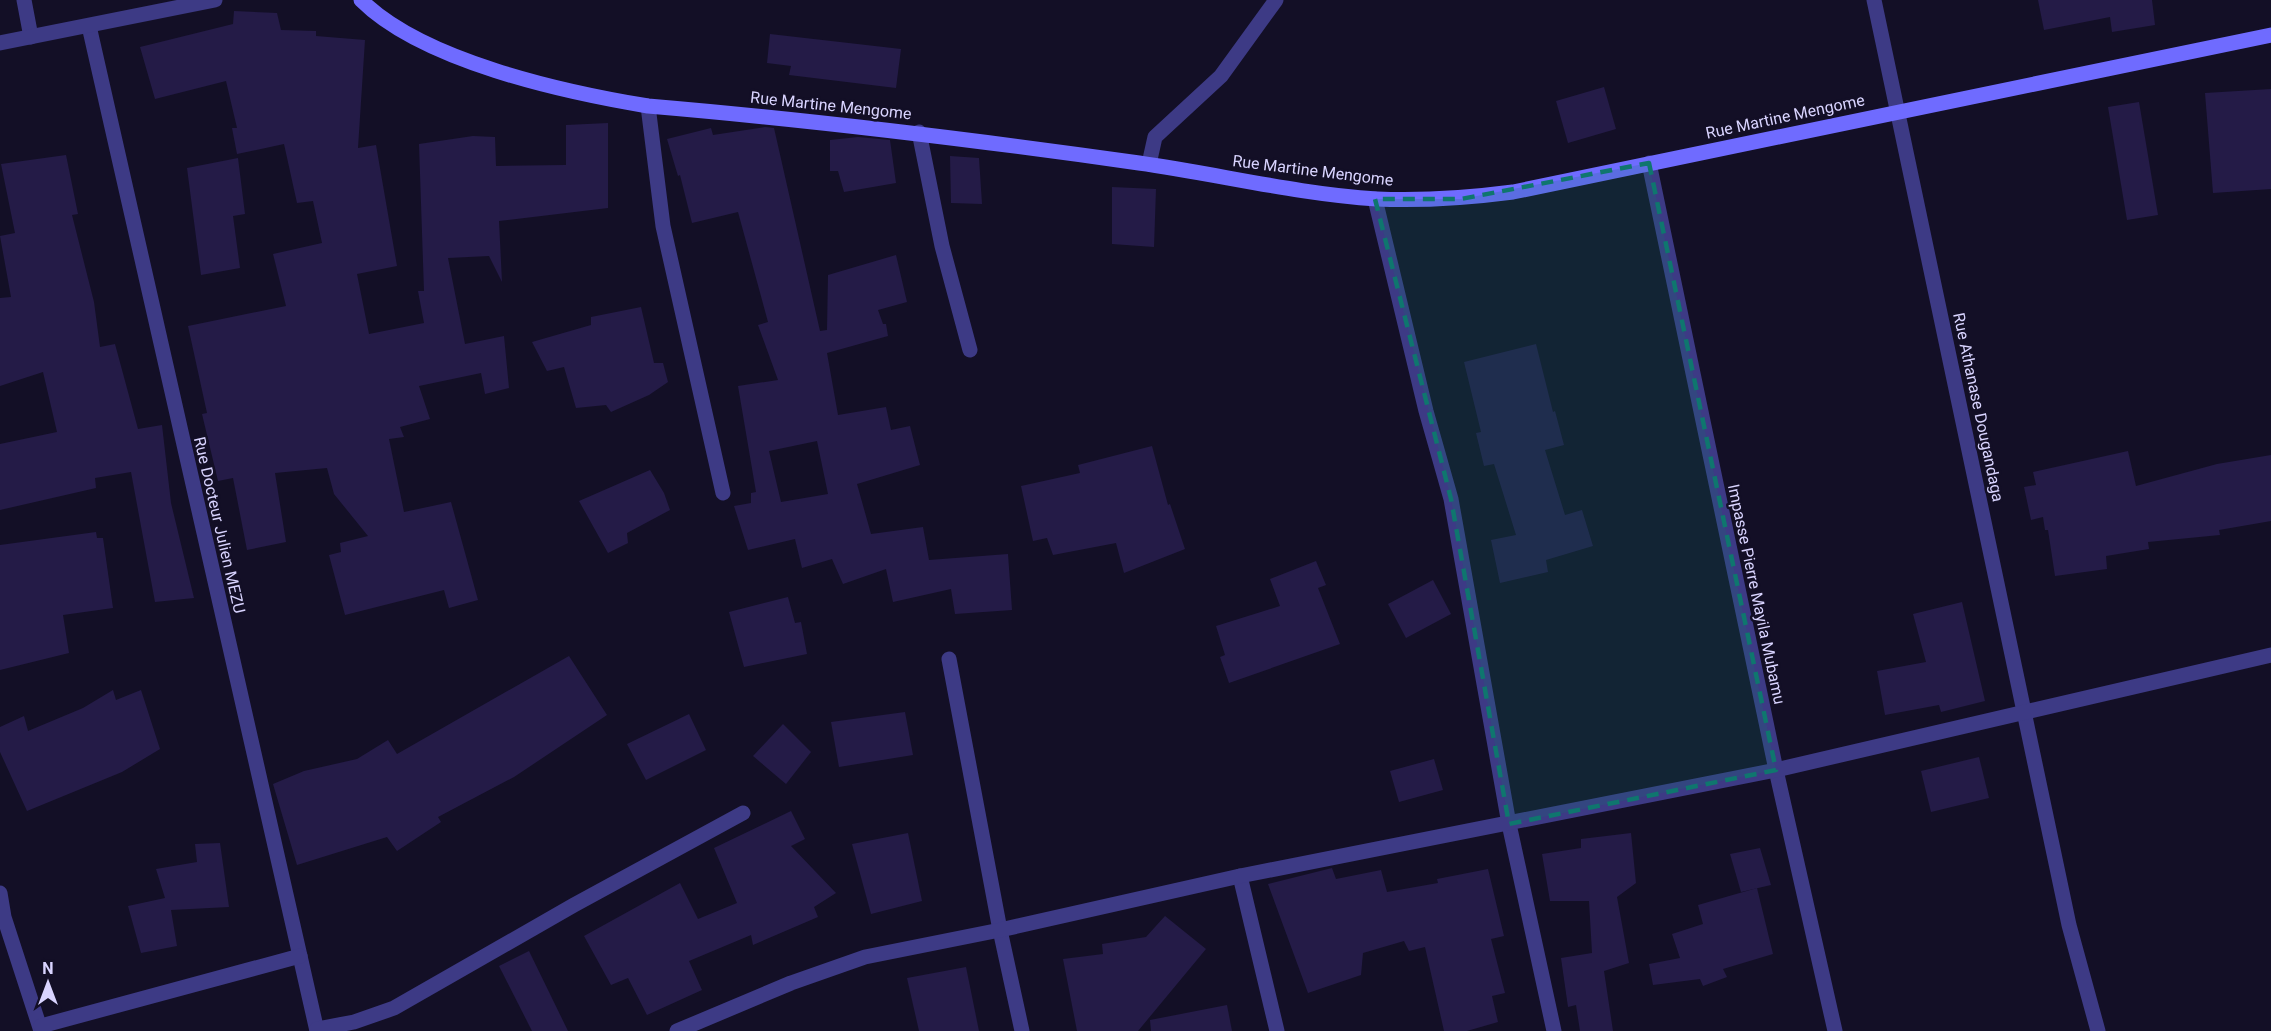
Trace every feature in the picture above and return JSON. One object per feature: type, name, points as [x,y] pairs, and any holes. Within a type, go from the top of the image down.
[{"type":"street","points":[[24,0],[31,38]]},
{"type":"street","points":[[0,43],[215,0]]},
{"type":"street","name":"Rue Martine Mengome","points":[[361,0],[380,19],[444,52],[578,92],[648,106],[919,132],[1149,164],[1374,199],[1461,199],[1513,192],[1898,110],[2271,35]]},
{"type":"street","points":[[1149,164],[1155,137],[1221,76],[1276,0]]},
{"type":"street","name":"Rue Athanase Dougandaga","points":[[1874,0],[2069,925],[2098,1031]]},
{"type":"street","name":"Rue Docteur Julien MEZU","points":[[89,26],[317,1030]]},
{"type":"street","points":[[648,106],[663,226],[723,493]]},
{"type":"street","points":[[919,132],[942,246],[969,350]]},
{"type":"street","name":"Impasse Pierre Mayila Mubamu","points":[[1649,163],[1776,770],[1835,1031]]},
{"type":"street","points":[[1374,199],[1426,411],[1451,499],[1509,824],[1554,1031]]},
{"type":"street","points":[[677,1031],[791,982],[865,957],[1000,930],[1240,876],[1776,770],[2271,655]]},
{"type":"street","points":[[949,659],[1000,930],[1022,1031]]},
{"type":"street","points":[[317,1030],[354,1022],[394,1008],[743,813]]},
{"type":"street","points":[[1240,876],[1276,1031]]},
{"type":"street","points":[[0,893],[4,917],[41,1029],[300,956]]},
{"type":"highlighted area","points":[[1649,163],[1776,770],[1509,824],[1451,499],[1375,199],[1461,199]]},
{"type":"building","points":[[2038,0],[2152,0],[2155,25],[2112,32],[2110,17],[2044,30]]},
{"type":"building","points":[[234,11],[277,13],[281,30],[316,31],[316,36],[365,40],[358,148],[376,145],[397,266],[357,274],[369,334],[424,323],[418,291],[424,291],[419,144],[473,136],[495,137],[496,166],[566,165],[566,125],[608,123],[608,208],[499,221],[502,282],[489,256],[448,258],[465,344],[504,336],[509,388],[485,394],[481,373],[419,386],[430,419],[400,427],[404,437],[389,439],[404,512],[451,502],[478,600],[449,608],[444,590],[345,615],[329,555],[341,552],[340,543],[368,536],[334,494],[327,468],[275,473],[286,542],[247,550],[233,478],[218,481],[202,414],[207,413],[188,326],[286,306],[273,254],[322,243],[313,201],[297,203],[284,144],[237,154],[232,128],[237,128],[226,81],[155,99],[140,47],[233,24]]},
{"type":"building","points":[[770,34],[901,49],[896,88],[789,75],[791,66],[767,63]]},
{"type":"building","points":[[1604,87],[1616,129],[1568,143],[1556,101]]},
{"type":"building","points":[[2271,89],[2271,189],[2213,193],[2205,93]]},
{"type":"building","points":[[2139,102],[2158,215],[2127,220],[2108,107]]},
{"type":"building","points":[[765,127],[774,128],[820,331],[827,330],[828,275],[896,255],[907,302],[878,310],[883,324],[886,324],[888,336],[827,353],[838,415],[886,407],[891,430],[910,426],[920,465],[857,484],[871,534],[923,527],[929,560],[1008,554],[1012,610],[955,614],[951,589],[893,602],[886,569],[843,584],[832,559],[802,568],[795,539],[748,550],[734,506],[751,503],[751,493],[756,492],[738,386],[778,380],[758,325],[768,322],[738,212],[692,223],[680,175],[678,176],[667,139],[711,128],[713,135]],"holes":[[[817,441],[828,494],[781,502],[769,451]]]},
{"type":"building","points":[[858,137],[890,140],[896,183],[844,192],[838,171],[830,171],[830,140]]},
{"type":"building","points":[[66,155],[78,214],[72,215],[94,302],[100,347],[115,344],[138,429],[162,425],[171,503],[194,598],[155,602],[131,472],[95,478],[96,488],[0,510],[0,444],[57,432],[43,372],[0,386],[0,298],[11,297],[0,236],[15,233],[1,164]]},
{"type":"building","points":[[950,156],[979,158],[982,204],[951,203]]},
{"type":"building","points":[[238,158],[245,214],[233,216],[240,268],[201,275],[187,168]]},
{"type":"building","points":[[1112,187],[1156,189],[1154,247],[1112,244]]},
{"type":"building","points":[[641,307],[654,363],[663,363],[668,382],[649,395],[611,412],[606,405],[576,408],[564,367],[547,371],[532,342],[591,325],[591,317]]},
{"type":"building","points":[[1536,344],[1564,445],[1545,450],[1565,515],[1582,510],[1593,546],[1546,560],[1548,572],[1500,583],[1491,540],[1516,535],[1494,464],[1484,466],[1476,433],[1481,432],[1464,362]]},
{"type":"building","points":[[1152,446],[1168,505],[1170,504],[1185,549],[1124,573],[1116,543],[1053,555],[1047,538],[1033,541],[1021,486],[1080,473],[1078,465]]},
{"type":"building","points":[[2128,451],[2136,486],[2217,464],[2271,455],[2271,521],[2219,530],[2220,535],[2148,542],[2149,549],[2106,556],[2107,569],[2055,576],[2048,530],[2045,530],[2043,517],[2031,520],[2024,487],[2036,485],[2033,472]]},
{"type":"building","points":[[650,470],[664,493],[670,510],[627,533],[628,543],[608,553],[579,501]]},
{"type":"building","points":[[96,532],[97,538],[103,538],[113,608],[63,615],[69,653],[0,670],[0,545]]},
{"type":"building","points":[[1316,561],[1326,585],[1318,588],[1340,644],[1229,683],[1220,657],[1225,655],[1216,626],[1280,606],[1270,579]]},
{"type":"building","points":[[1433,580],[1451,614],[1406,638],[1388,604]]},
{"type":"building","points":[[788,597],[795,623],[801,622],[807,654],[744,667],[729,612]]},
{"type":"building","points":[[1962,602],[1985,701],[1941,712],[1939,705],[1885,715],[1877,671],[1926,662],[1913,614]]},
{"type":"building","points":[[569,656],[607,715],[514,777],[438,817],[441,822],[397,851],[387,837],[297,865],[273,784],[304,771],[357,759],[388,740],[397,754]]},
{"type":"building","points":[[113,690],[116,700],[141,690],[160,749],[122,772],[27,811],[0,752],[0,727],[24,716],[28,731],[83,708]]},
{"type":"building","points":[[905,712],[913,755],[839,767],[831,722]]},
{"type":"building","points":[[689,714],[706,750],[646,780],[627,744]]},
{"type":"building","points":[[783,724],[811,752],[786,784],[753,756]]},
{"type":"building","points":[[1979,757],[1989,798],[1931,812],[1921,771]]},
{"type":"building","points":[[1434,759],[1443,790],[1399,802],[1390,771]]},
{"type":"building","points":[[791,811],[805,839],[791,846],[836,893],[814,907],[818,917],[753,945],[751,935],[689,961],[702,990],[647,1015],[628,978],[611,985],[584,936],[680,883],[698,919],[737,903],[714,848]]},
{"type":"building","points":[[908,833],[922,901],[871,914],[852,844]]},
{"type":"building","points":[[1631,833],[1636,883],[1617,897],[1629,963],[1604,971],[1613,1031],[1580,1031],[1576,1005],[1568,1007],[1561,958],[1592,953],[1589,901],[1550,901],[1542,854],[1581,848],[1581,839]]},
{"type":"building","points":[[220,843],[229,907],[171,910],[177,946],[141,953],[128,906],[165,898],[156,869],[197,862],[195,844]]},
{"type":"building","points":[[1760,848],[1771,885],[1741,892],[1730,854]]},
{"type":"building","points":[[1332,868],[1336,879],[1381,870],[1387,892],[1438,883],[1437,879],[1488,869],[1504,936],[1491,939],[1505,993],[1492,996],[1498,1022],[1467,1031],[1444,1031],[1425,947],[1409,951],[1404,941],[1363,953],[1361,975],[1308,993],[1268,884]]},
{"type":"building","points":[[1757,888],[1773,954],[1723,969],[1727,977],[1703,986],[1700,979],[1653,985],[1649,964],[1680,958],[1672,934],[1703,924],[1698,905]]},
{"type":"building","points":[[1165,916],[1206,949],[1138,1031],[1077,1031],[1063,959],[1103,954],[1102,944],[1146,937]]},
{"type":"building","points":[[529,951],[568,1031],[532,1031],[499,966]]},
{"type":"building","points":[[966,967],[979,1031],[919,1031],[907,978]]},
{"type":"building","points":[[1227,1005],[1232,1031],[1151,1031],[1150,1020]]}]
